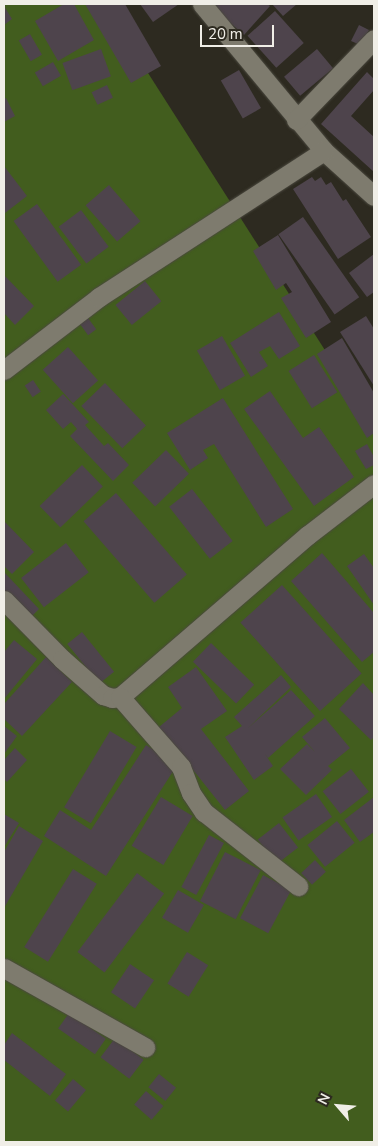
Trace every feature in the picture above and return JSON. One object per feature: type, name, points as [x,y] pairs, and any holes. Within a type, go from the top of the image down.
[{"type":"street","points":[[202,4],[296,120],[324,151],[374,196]]},
{"type":"street","points":[[296,120],[374,40]]},
{"type":"street","points":[[4,370],[99,297],[324,151]]},
{"type":"street","points":[[4,600],[62,658],[103,695],[112,698],[120,697],[308,534],[374,484]]},
{"type":"street","points":[[120,697],[181,767],[191,793],[204,812],[298,886]]},
{"type":"street","points":[[7,977],[145,1047]]},
{"type":"green space","points":[[4,4],[104,4],[374,427],[374,1142],[4,1142]]},
{"type":"building","points":[[64,4],[74,4],[94,40],[58,61],[35,21]]},
{"type":"building","points":[[85,4],[125,4],[161,66],[131,83]]},
{"type":"building","points":[[140,4],[179,4],[153,22]]},
{"type":"building","points":[[209,4],[267,4],[270,6],[244,35]]},
{"type":"building","points":[[272,4],[297,4],[283,16]]},
{"type":"building","points":[[4,6],[12,19],[4,25]]},
{"type":"building","points":[[275,11],[304,43],[276,68],[248,36]]},
{"type":"building","points":[[359,25],[369,30],[362,42],[358,44],[351,41]]},
{"type":"building","points":[[30,34],[42,55],[31,61],[19,40]]},
{"type":"building","points":[[101,49],[111,76],[72,90],[62,63]]},
{"type":"building","points":[[317,49],[333,68],[300,96],[284,77]]},
{"type":"building","points":[[53,62],[61,76],[43,86],[35,72]]},
{"type":"building","points":[[239,70],[261,108],[243,119],[221,80]]},
{"type":"building","points":[[367,72],[374,79],[374,90],[351,116],[374,137],[374,172],[321,124]]},
{"type":"building","points":[[107,85],[113,98],[98,105],[92,92]]},
{"type":"building","points":[[6,98],[15,116],[4,122],[4,99]]},
{"type":"building","points":[[4,166],[27,196],[5,213],[4,211]]},
{"type":"building","points":[[312,177],[315,181],[321,177],[326,185],[331,182],[343,201],[346,199],[371,237],[338,259],[293,189]]},
{"type":"building","points":[[109,185],[140,221],[117,242],[86,205]]},
{"type":"building","points":[[37,204],[81,265],[58,282],[14,221]]},
{"type":"building","points":[[81,210],[109,247],[86,264],[59,227]]},
{"type":"building","points":[[303,217],[359,297],[335,314],[278,234]]},
{"type":"building","points":[[278,235],[331,322],[306,338],[281,298],[292,292],[286,283],[276,290],[253,251]]},
{"type":"building","points":[[374,254],[374,292],[367,297],[349,273]]},
{"type":"building","points":[[4,275],[34,306],[15,325],[4,313]]},
{"type":"building","points":[[145,281],[161,301],[132,325],[115,305]]},
{"type":"building","points":[[279,312],[300,346],[279,359],[270,346],[259,352],[268,366],[251,377],[230,343]]},
{"type":"building","points":[[366,316],[374,329],[374,386],[340,332]]},
{"type":"building","points":[[88,318],[96,329],[88,335],[80,324]]},
{"type":"building","points":[[222,336],[245,376],[220,390],[197,350]]},
{"type":"building","points":[[342,338],[374,393],[374,433],[367,438],[317,354]]},
{"type":"building","points":[[68,347],[98,380],[73,403],[43,370]]},
{"type":"building","points":[[314,355],[337,392],[312,408],[289,371]]},
{"type":"building","points":[[33,380],[41,392],[33,397],[25,386]]},
{"type":"building","points":[[105,383],[146,425],[122,448],[81,406]]},
{"type":"building","points":[[270,391],[303,438],[319,427],[354,477],[314,506],[244,409]]},
{"type":"building","points":[[63,394],[89,422],[85,425],[104,446],[108,443],[129,465],[113,481],[70,436],[77,429],[71,422],[63,429],[46,410]]},
{"type":"building","points":[[223,398],[293,509],[266,527],[214,444],[203,450],[208,458],[190,470],[167,433]]},
{"type":"building","points":[[367,444],[374,457],[374,465],[366,469],[355,451]]},
{"type":"building","points":[[166,450],[189,474],[155,506],[132,483]]},
{"type":"building","points":[[82,465],[103,487],[60,528],[40,506]]},
{"type":"building","points":[[192,489],[233,541],[210,559],[169,507]]},
{"type":"building","points":[[116,493],[187,575],[154,603],[84,521]]},
{"type":"building","points":[[4,521],[34,552],[12,574],[4,566]]},
{"type":"building","points":[[66,543],[89,572],[44,607],[21,578]]},
{"type":"building","points":[[322,553],[374,613],[374,652],[362,662],[291,581]]},
{"type":"building","points":[[364,554],[374,568],[374,605],[347,566]]},
{"type":"building","points":[[4,572],[39,609],[29,619],[4,592]]},
{"type":"building","points":[[282,585],[362,673],[320,711],[240,622]]},
{"type":"building","points":[[82,632],[114,672],[99,684],[67,644]]},
{"type":"building","points":[[14,640],[37,659],[4,699],[4,652]]},
{"type":"building","points":[[211,643],[254,685],[236,703],[193,662]]},
{"type":"building","points":[[46,657],[72,682],[22,736],[4,719],[4,704]]},
{"type":"building","points":[[196,667],[227,711],[201,729],[249,791],[225,810],[159,727],[182,708],[168,687]]},
{"type":"building","points":[[281,675],[291,687],[247,729],[291,690],[315,716],[268,758],[265,754],[273,766],[254,780],[225,737],[242,726],[234,717]]},
{"type":"building","points":[[363,683],[374,695],[374,737],[371,740],[339,709]]},
{"type":"building","points":[[325,718],[350,748],[328,766],[332,770],[306,795],[280,769],[307,744],[315,752],[302,737]]},
{"type":"building","points":[[4,726],[17,736],[4,754]]},
{"type":"building","points":[[110,731],[137,747],[91,823],[64,807]]},
{"type":"building","points":[[146,745],[177,765],[106,876],[44,836],[60,810],[91,830]]},
{"type":"building","points":[[15,748],[27,760],[7,782],[4,779],[4,760]]},
{"type":"building","points":[[351,769],[369,792],[340,814],[323,791]]},
{"type":"building","points":[[316,794],[332,817],[298,840],[282,818]]},
{"type":"building","points":[[161,797],[193,816],[163,865],[132,846]]},
{"type":"building","points":[[374,797],[374,832],[360,842],[344,820]]},
{"type":"building","points":[[4,814],[19,823],[4,847]]},
{"type":"building","points":[[337,821],[355,843],[325,867],[307,845]]},
{"type":"building","points":[[279,823],[298,847],[277,864],[258,840]]},
{"type":"building","points":[[19,826],[43,841],[4,908],[4,852]]},
{"type":"building","points":[[209,835],[224,843],[196,895],[181,887]]},
{"type":"building","points":[[225,852],[261,870],[236,919],[200,901]]},
{"type":"building","points":[[315,860],[326,872],[312,885],[301,873]]},
{"type":"building","points":[[73,869],[97,884],[48,962],[24,947]]},
{"type":"building","points":[[137,873],[164,893],[105,973],[77,952]]},
{"type":"building","points":[[263,875],[291,890],[268,933],[240,918]]},
{"type":"building","points":[[178,890],[204,905],[188,933],[162,918]]},
{"type":"building","points":[[187,952],[208,965],[189,997],[167,983]]},
{"type":"building","points":[[130,964],[154,980],[135,1008],[111,992]]},
{"type":"building","points":[[69,1013],[106,1039],[95,1054],[58,1029]]},
{"type":"building","points":[[12,1033],[66,1074],[50,1096],[4,1060],[4,1045]]},
{"type":"building","points":[[115,1038],[144,1060],[129,1079],[101,1057]]},
{"type":"building","points":[[159,1074],[176,1088],[165,1101],[148,1087]]},
{"type":"building","points":[[73,1079],[86,1090],[68,1111],[55,1100]]},
{"type":"building","points":[[146,1091],[163,1106],[152,1120],[134,1105]]}]
